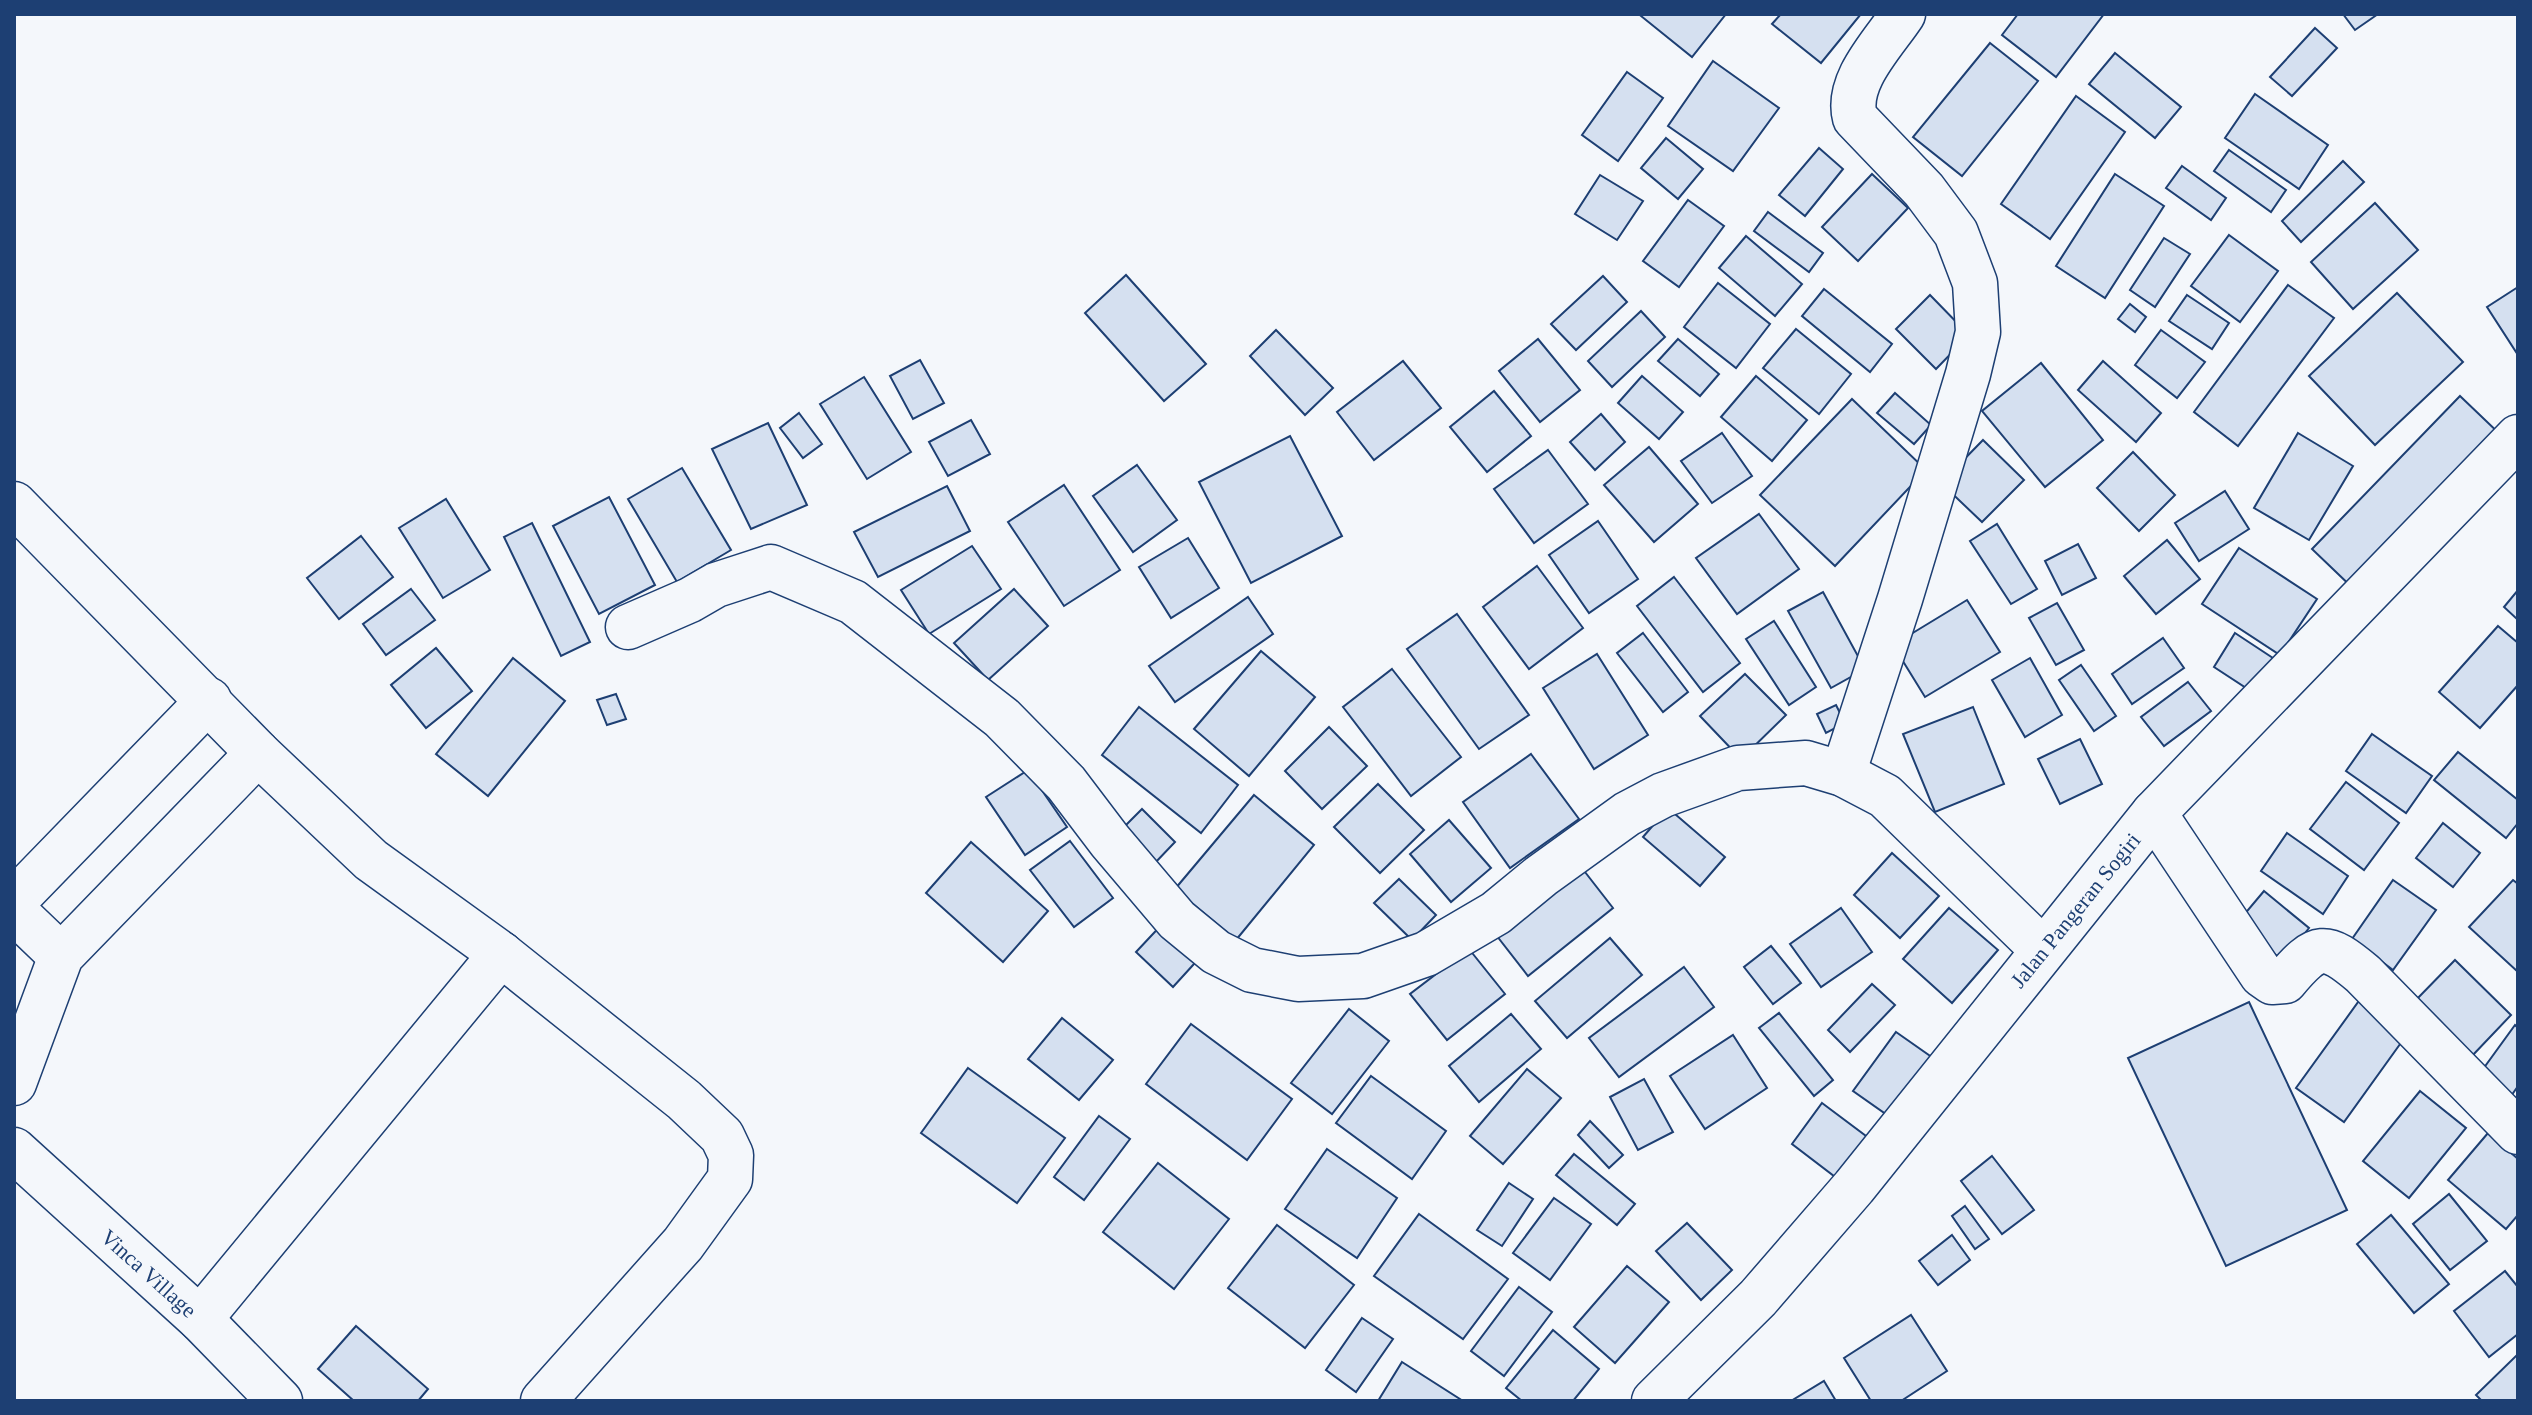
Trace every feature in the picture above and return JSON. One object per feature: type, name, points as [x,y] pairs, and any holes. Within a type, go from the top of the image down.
[{"type":"street","points":[[1843,774],[1909,569],[1978,332],[1975,283],[1956,233],[1924,190],[1855,118],[1851,103],[1856,86],[1903,14]]},
{"type":"street","name":"Jalan Pangeran Sogiri","points":[[1654,1401],[1768,1287],[1854,1187],[2154,813],[2518,437]]},
{"type":"street","points":[[14,504],[258,753],[371,860],[501,954],[684,1100],[722,1136],[731,1155],[730,1179],[683,1244],[543,1401]]},
{"type":"street","points":[[628,627],[716,585],[771,567],[853,602],[1002,718],[1066,783],[1177,920],[1216,952],[1252,970],[1298,979],[1363,976],[1426,954],[1496,913],[1627,814],[1663,795],[1738,768],[1806,763],[1843,774],[1885,796],[2042,949]]},
{"type":"street","points":[[14,901],[209,700]]},
{"type":"street","points":[[14,1083],[61,956],[258,753]]},
{"type":"street","points":[[2154,813],[2262,975],[2272,982],[2285,981],[2313,952],[2326,950],[2341,955],[2518,1132]]},
{"type":"street","points":[[14,911],[61,956]]},
{"type":"street","points":[[200,1319],[501,954]]},
{"type":"street","name":"Vinca Village","points":[[14,1150],[200,1319],[280,1401]]},
{"type":"building","points":[[1726,14],[1692,57],[1641,16]]},
{"type":"building","points":[[1781,14],[1861,14],[1821,63],[1772,24]]},
{"type":"building","points":[[2018,14],[2104,14],[2056,77],[2002,35]]},
{"type":"building","points":[[2343,14],[2378,14],[2355,30]]},
{"type":"building","points":[[2315,28],[2337,48],[2292,96],[2270,77]]},
{"type":"building","points":[[1990,43],[2038,81],[1962,176],[1913,137]]},
{"type":"building","points":[[2115,53],[2181,107],[2155,138],[2089,84]]},
{"type":"building","points":[[1713,61],[1779,108],[1733,171],[1668,126]]},
{"type":"building","points":[[1627,72],[1663,98],[1618,161],[1582,135]]},
{"type":"building","points":[[2255,94],[2328,145],[2299,189],[2225,138]]},
{"type":"building","points":[[2076,96],[2125,132],[2050,239],[2001,204]]},
{"type":"building","points":[[1666,138],[1703,169],[1678,199],[1641,168]]},
{"type":"building","points":[[1819,148],[1843,169],[1805,216],[1779,195]]},
{"type":"building","points":[[2229,150],[2286,190],[2271,212],[2214,171]]},
{"type":"building","points":[[2343,161],[2364,182],[2301,242],[2282,221]]},
{"type":"building","points":[[2182,166],[2226,198],[2211,220],[2166,188]]},
{"type":"building","points":[[1872,174],[1908,208],[1858,261],[1822,227]]},
{"type":"building","points":[[2115,174],[2164,206],[2105,298],[2056,266]]},
{"type":"building","points":[[1600,175],[1643,201],[1617,240],[1575,214]]},
{"type":"building","points":[[1688,200],[1724,226],[1679,287],[1643,261]]},
{"type":"building","points":[[2375,203],[2418,250],[2353,309],[2311,262]]},
{"type":"building","points":[[1768,212],[1823,253],[1809,272],[1754,231]]},
{"type":"building","points":[[2229,235],[2278,271],[2240,322],[2191,286]]},
{"type":"building","points":[[1746,236],[1802,284],[1775,316],[1719,268]]},
{"type":"building","points":[[2164,238],[2190,254],[2155,307],[2130,290]]},
{"type":"building","points":[[1126,275],[1206,364],[1164,401],[1085,313]]},
{"type":"building","points":[[1603,276],[1627,302],[1576,350],[1551,324]]},
{"type":"building","points":[[1718,283],[1770,324],[1736,368],[1684,327]]},
{"type":"building","points":[[2288,285],[2334,318],[2238,446],[2194,412]]},
{"type":"building","points":[[2518,287],[2518,355],[2487,307]]},
{"type":"building","points":[[1824,289],[1892,344],[1870,372],[1802,316]]},
{"type":"building","points":[[2397,293],[2463,362],[2375,445],[2309,376]]},
{"type":"building","points":[[1930,295],[1969,335],[1936,369],[1896,329]]},
{"type":"building","points":[[2187,295],[2229,323],[2212,349],[2169,321]]},
{"type":"building","points":[[2130,304],[2146,317],[2135,332],[2118,319]]},
{"type":"building","points":[[1641,311],[1665,337],[1612,387],[1588,361]]},
{"type":"building","points":[[1796,329],[1851,374],[1819,414],[1763,368]]},
{"type":"building","points":[[1276,330],[1333,388],[1305,415],[1250,356]]},
{"type":"building","points":[[2161,330],[2205,362],[2177,398],[2135,365]]},
{"type":"building","points":[[1538,339],[1580,390],[1540,422],[1499,371]]},
{"type":"building","points":[[1678,339],[1719,374],[1700,396],[1658,361]]},
{"type":"building","points":[[920,360],[944,403],[913,419],[890,376]]},
{"type":"building","points":[[1403,361],[1441,408],[1374,460],[1337,412]]},
{"type":"building","points":[[2103,361],[2161,413],[2136,442],[2078,390]]},
{"type":"building","points":[[2041,363],[2103,440],[2045,487],[1982,411]]},
{"type":"building","points":[[1642,376],[1683,412],[1659,439],[1618,403]]},
{"type":"building","points":[[1756,376],[1807,420],[1772,461],[1721,417]]},
{"type":"building","points":[[864,377],[911,452],[867,479],[820,404]]},
{"type":"building","points":[[1494,391],[1531,436],[1487,472],[1450,427]]},
{"type":"building","points":[[1895,393],[1931,425],[1914,444],[1877,413]]},
{"type":"building","points":[[2460,396],[2505,439],[2358,593],[2312,549]]},
{"type":"building","points":[[1852,399],[1926,470],[1835,566],[1760,495]]},
{"type":"building","points":[[799,413],[822,444],[803,458],[780,428]]},
{"type":"building","points":[[1601,414],[1625,442],[1595,470],[1570,442]]},
{"type":"building","points":[[971,420],[990,454],[948,476],[929,442]]},
{"type":"building","points":[[768,423],[807,505],[751,529],[712,449]]},
{"type":"building","points":[[1722,433],[1752,476],[1712,503],[1681,461]]},
{"type":"building","points":[[2298,433],[2353,466],[2309,540],[2254,508]]},
{"type":"building","points":[[1290,436],[1342,536],[1251,583],[1199,482]]},
{"type":"building","points":[[1983,440],[2024,480],[1982,522],[1941,483]]},
{"type":"building","points":[[1649,447],[1698,504],[1654,542],[1604,485]]},
{"type":"building","points":[[1548,450],[1588,504],[1534,543],[1494,489]]},
{"type":"building","points":[[2133,452],[2175,495],[2139,531],[2097,488]]},
{"type":"building","points":[[1137,465],[1177,520],[1133,552],[1093,496]]},
{"type":"building","points":[[682,468],[731,550],[677,582],[628,499]]},
{"type":"building","points":[[1064,485],[1120,570],[1064,606],[1008,522]]},
{"type":"building","points":[[947,486],[970,531],[878,577],[854,532]]},
{"type":"building","points":[[2225,491],[2249,529],[2199,561],[2175,523]]},
{"type":"building","points":[[609,497],[655,585],[599,614],[553,526]]},
{"type":"building","points":[[446,499],[490,570],[443,598],[399,528]]},
{"type":"building","points":[[1759,514],[1799,569],[1737,614],[1696,558]]},
{"type":"building","points":[[1598,521],[1638,579],[1589,613],[1549,555]]},
{"type":"building","points":[[532,523],[590,642],[561,656],[504,537]]},
{"type":"building","points":[[1997,524],[2037,589],[2011,604],[1970,541]]},
{"type":"building","points":[[361,536],[393,577],[339,619],[307,578]]},
{"type":"building","points":[[1188,538],[1219,588],[1171,618],[1139,567]]},
{"type":"building","points":[[2167,540],[2200,579],[2156,614],[2124,576]]},
{"type":"building","points":[[2078,544],[2096,578],[2062,595],[2045,561]]},
{"type":"building","points":[[972,546],[1001,589],[929,634],[901,590]]},
{"type":"building","points":[[2239,548],[2317,599],[2280,655],[2202,604]]},
{"type":"building","points":[[1537,566],[1583,628],[1529,669],[1483,607]]},
{"type":"building","points":[[1674,577],[1740,663],[1703,692],[1637,606]]},
{"type":"building","points":[[411,589],[435,620],[386,655],[363,624]]},
{"type":"building","points":[[1014,589],[1048,626],[988,680],[954,643]]},
{"type":"building","points":[[2518,590],[2518,620],[2504,607]]},
{"type":"building","points":[[1823,592],[1865,669],[1831,688],[1788,611]]},
{"type":"building","points":[[1248,597],[1273,634],[1175,702],[1149,666]]},
{"type":"building","points":[[1967,600],[2000,652],[1925,697],[1893,645]]},
{"type":"building","points":[[2057,603],[2084,650],[2056,665],[2029,618]]},
{"type":"building","points":[[1457,614],[1529,715],[1479,749],[1407,649]]},
{"type":"building","points":[[1774,621],[1816,687],[1789,705],[1746,639]]},
{"type":"building","points":[[2498,626],[2518,643],[2518,685],[2480,728],[2439,692]]},
{"type":"building","points":[[1643,633],[1688,692],[1663,712],[1617,653]]},
{"type":"building","points":[[2235,633],[2282,664],[2260,697],[2214,667]]},
{"type":"building","points":[[2163,638],[2184,668],[2132,704],[2112,674]]},
{"type":"building","points":[[436,648],[472,691],[426,728],[391,685]]},
{"type":"building","points":[[1261,651],[1315,697],[1249,776],[1194,729]]},
{"type":"building","points":[[1597,654],[1648,735],[1594,769],[1543,688]]},
{"type":"building","points":[[513,658],[565,701],[488,796],[436,754]]},
{"type":"building","points":[[2030,658],[2062,715],[2025,737],[1992,680]]},
{"type":"building","points":[[2081,665],[2116,716],[2094,731],[2059,680]]},
{"type":"building","points":[[1392,669],[1461,757],[1411,796],[1343,707]]},
{"type":"building","points":[[1745,674],[1786,715],[1741,759],[1700,716]]},
{"type":"building","points":[[2188,682],[2211,711],[2164,746],[2141,717]]},
{"type":"building","points":[[616,694],[626,719],[607,725],[597,700]]},
{"type":"building","points":[[1836,705],[1845,723],[1826,733],[1817,714]]},
{"type":"building","points":[[1139,707],[1238,785],[1201,833],[1102,755]]},
{"type":"building","points":[[1973,707],[2004,784],[1935,812],[1903,734]]},
{"type":"building","points":[[1329,727],[1367,766],[1322,809],[1285,771]]},
{"type":"building","points":[[2372,734],[2432,776],[2406,813],[2346,771]]},
{"type":"building","points":[[2080,739],[2102,784],[2060,804],[2038,759]]},
{"type":"building","points":[[2458,752],[2518,800],[2518,823],[2506,838],[2434,780]]},
{"type":"building","points":[[1531,754],[1579,819],[1510,868],[1463,802]]},
{"type":"building","points":[[1028,770],[1067,827],[1025,855],[986,797]]},
{"type":"building","points":[[2346,782],[2399,823],[2364,870],[2310,829]]},
{"type":"building","points":[[1378,784],[1424,830],[1380,873],[1334,827]]},
{"type":"building","points":[[1254,795],[1314,845],[1236,940],[1175,889]]},
{"type":"building","points":[[1668,808],[1725,857],[1700,886],[1643,837]]},
{"type":"building","points":[[1142,809],[1175,842],[1153,865],[1119,832]]},
{"type":"building","points":[[1449,820],[1491,868],[1451,902],[1410,854]]},
{"type":"building","points":[[2443,823],[2480,853],[2453,887],[2416,858]]},
{"type":"building","points":[[2287,833],[2348,876],[2323,914],[2261,871]]},
{"type":"building","points":[[1070,841],[1113,898],[1074,927],[1030,870]]},
{"type":"building","points":[[971,842],[1048,911],[1003,962],[926,893]]},
{"type":"building","points":[[1892,853],[1939,896],[1900,938],[1854,895]]},
{"type":"building","points":[[1578,863],[1613,908],[1528,976],[1493,931]]},
{"type":"building","points":[[1399,879],[1436,915],[1412,940],[1374,903]]},
{"type":"building","points":[[2393,880],[2436,910],[2393,970],[2352,939]]},
{"type":"building","points":[[2513,880],[2518,884],[2518,972],[2469,927]]},
{"type":"building","points":[[2264,891],[2309,928],[2283,961],[2237,923]]},
{"type":"building","points":[[1841,908],[1872,952],[1821,987],[1790,944]]},
{"type":"building","points":[[1949,908],[1998,950],[1952,1003],[1903,959]]},
{"type":"building","points":[[1167,919],[1204,953],[1173,987],[1136,952]]},
{"type":"building","points":[[1610,938],[1642,975],[1567,1038],[1535,1001]]},
{"type":"building","points":[[1771,946],[1801,983],[1773,1004],[1744,967]]},
{"type":"building","points":[[1469,949],[1505,994],[1447,1040],[1410,994]]},
{"type":"building","points":[[2455,960],[2511,1015],[2471,1057],[2413,1003]]},
{"type":"building","points":[[1684,967],[1714,1007],[1619,1077],[1589,1038]]},
{"type":"building","points":[[1872,984],[1895,1005],[1850,1052],[1828,1030]]},
{"type":"building","points":[[2361,998],[2408,1033],[2344,1122],[2296,1088]]},
{"type":"building","points":[[2249,1002],[2347,1210],[2226,1266],[2128,1058]]},
{"type":"building","points":[[1349,1009],[1389,1041],[1332,1114],[1291,1083]]},
{"type":"building","points":[[1779,1013],[1833,1080],[1814,1096],[1759,1028]]},
{"type":"building","points":[[1511,1014],[1541,1049],[1479,1102],[1449,1066]]},
{"type":"building","points":[[1062,1018],[1113,1060],[1079,1100],[1028,1059]]},
{"type":"building","points":[[1191,1024],[1292,1099],[1247,1160],[1146,1084]]},
{"type":"building","points":[[2515,1025],[2518,1028],[2518,1086],[2509,1099],[2478,1076]]},
{"type":"building","points":[[1896,1032],[1943,1065],[1900,1124],[1853,1091]]},
{"type":"building","points":[[1733,1035],[1767,1088],[1705,1129],[1670,1076]]},
{"type":"building","points":[[968,1068],[1065,1138],[1017,1203],[921,1133]]},
{"type":"building","points":[[1527,1069],[1561,1098],[1503,1164],[1470,1136]]},
{"type":"building","points":[[1371,1076],[1446,1131],[1412,1179],[1336,1123]]},
{"type":"building","points":[[1644,1079],[1673,1132],[1638,1150],[1610,1097]]},
{"type":"building","points":[[2420,1091],[2466,1128],[2409,1198],[2363,1161]]},
{"type":"building","points":[[1822,1103],[1882,1148],[1851,1189],[1792,1144]]},
{"type":"building","points":[[1099,1116],[1130,1139],[1084,1200],[1054,1177]]},
{"type":"building","points":[[1590,1121],[1623,1155],[1609,1168],[1578,1135]]},
{"type":"building","points":[[2488,1133],[2518,1159],[2518,1215],[2506,1229],[2448,1180]]},
{"type":"building","points":[[1327,1149],[1397,1198],[1357,1258],[1285,1209]]},
{"type":"building","points":[[1574,1154],[1635,1204],[1617,1225],[1556,1175]]},
{"type":"building","points":[[1992,1156],[2034,1210],[2002,1234],[1961,1181]]},
{"type":"building","points":[[1158,1163],[1229,1219],[1174,1289],[1103,1232]]},
{"type":"building","points":[[1509,1183],[1533,1199],[1502,1246],[1477,1230]]},
{"type":"building","points":[[2449,1194],[2487,1241],[2450,1270],[2413,1224]]},
{"type":"building","points":[[1554,1198],[1591,1224],[1550,1280],[1513,1253]]},
{"type":"building","points":[[1965,1206],[1989,1239],[1975,1249],[1952,1216]]},
{"type":"building","points":[[1419,1214],[1508,1279],[1463,1339],[1374,1276]]},
{"type":"building","points":[[2391,1215],[2449,1284],[2414,1313],[2357,1244]]},
{"type":"building","points":[[1687,1223],[1732,1270],[1701,1300],[1656,1251]]},
{"type":"building","points":[[1277,1225],[1354,1285],[1305,1348],[1228,1288]]},
{"type":"building","points":[[1952,1235],[1970,1260],[1938,1285],[1919,1261]]},
{"type":"building","points":[[1627,1266],[1669,1302],[1615,1363],[1574,1327]]},
{"type":"building","points":[[2505,1271],[2518,1287],[2518,1334],[2489,1357],[2454,1311]]},
{"type":"building","points":[[1519,1287],[1552,1312],[1504,1376],[1471,1351]]},
{"type":"building","points":[[1911,1315],[1947,1371],[1901,1401],[1871,1401],[1844,1358]]},
{"type":"building","points":[[1362,1318],[1393,1339],[1356,1392],[1326,1370]]},
{"type":"building","points":[[356,1326],[428,1389],[418,1401],[354,1401],[318,1369]]},
{"type":"building","points":[[1553,1330],[1599,1369],[1573,1401],[1522,1401],[1506,1388]]},
{"type":"building","points":[[2517,1355],[2518,1401],[2482,1401],[2476,1395]]},
{"type":"building","points":[[1402,1362],[1463,1401],[1378,1401]]},
{"type":"building","points":[[1824,1381],[1836,1401],[1791,1401]]}]
